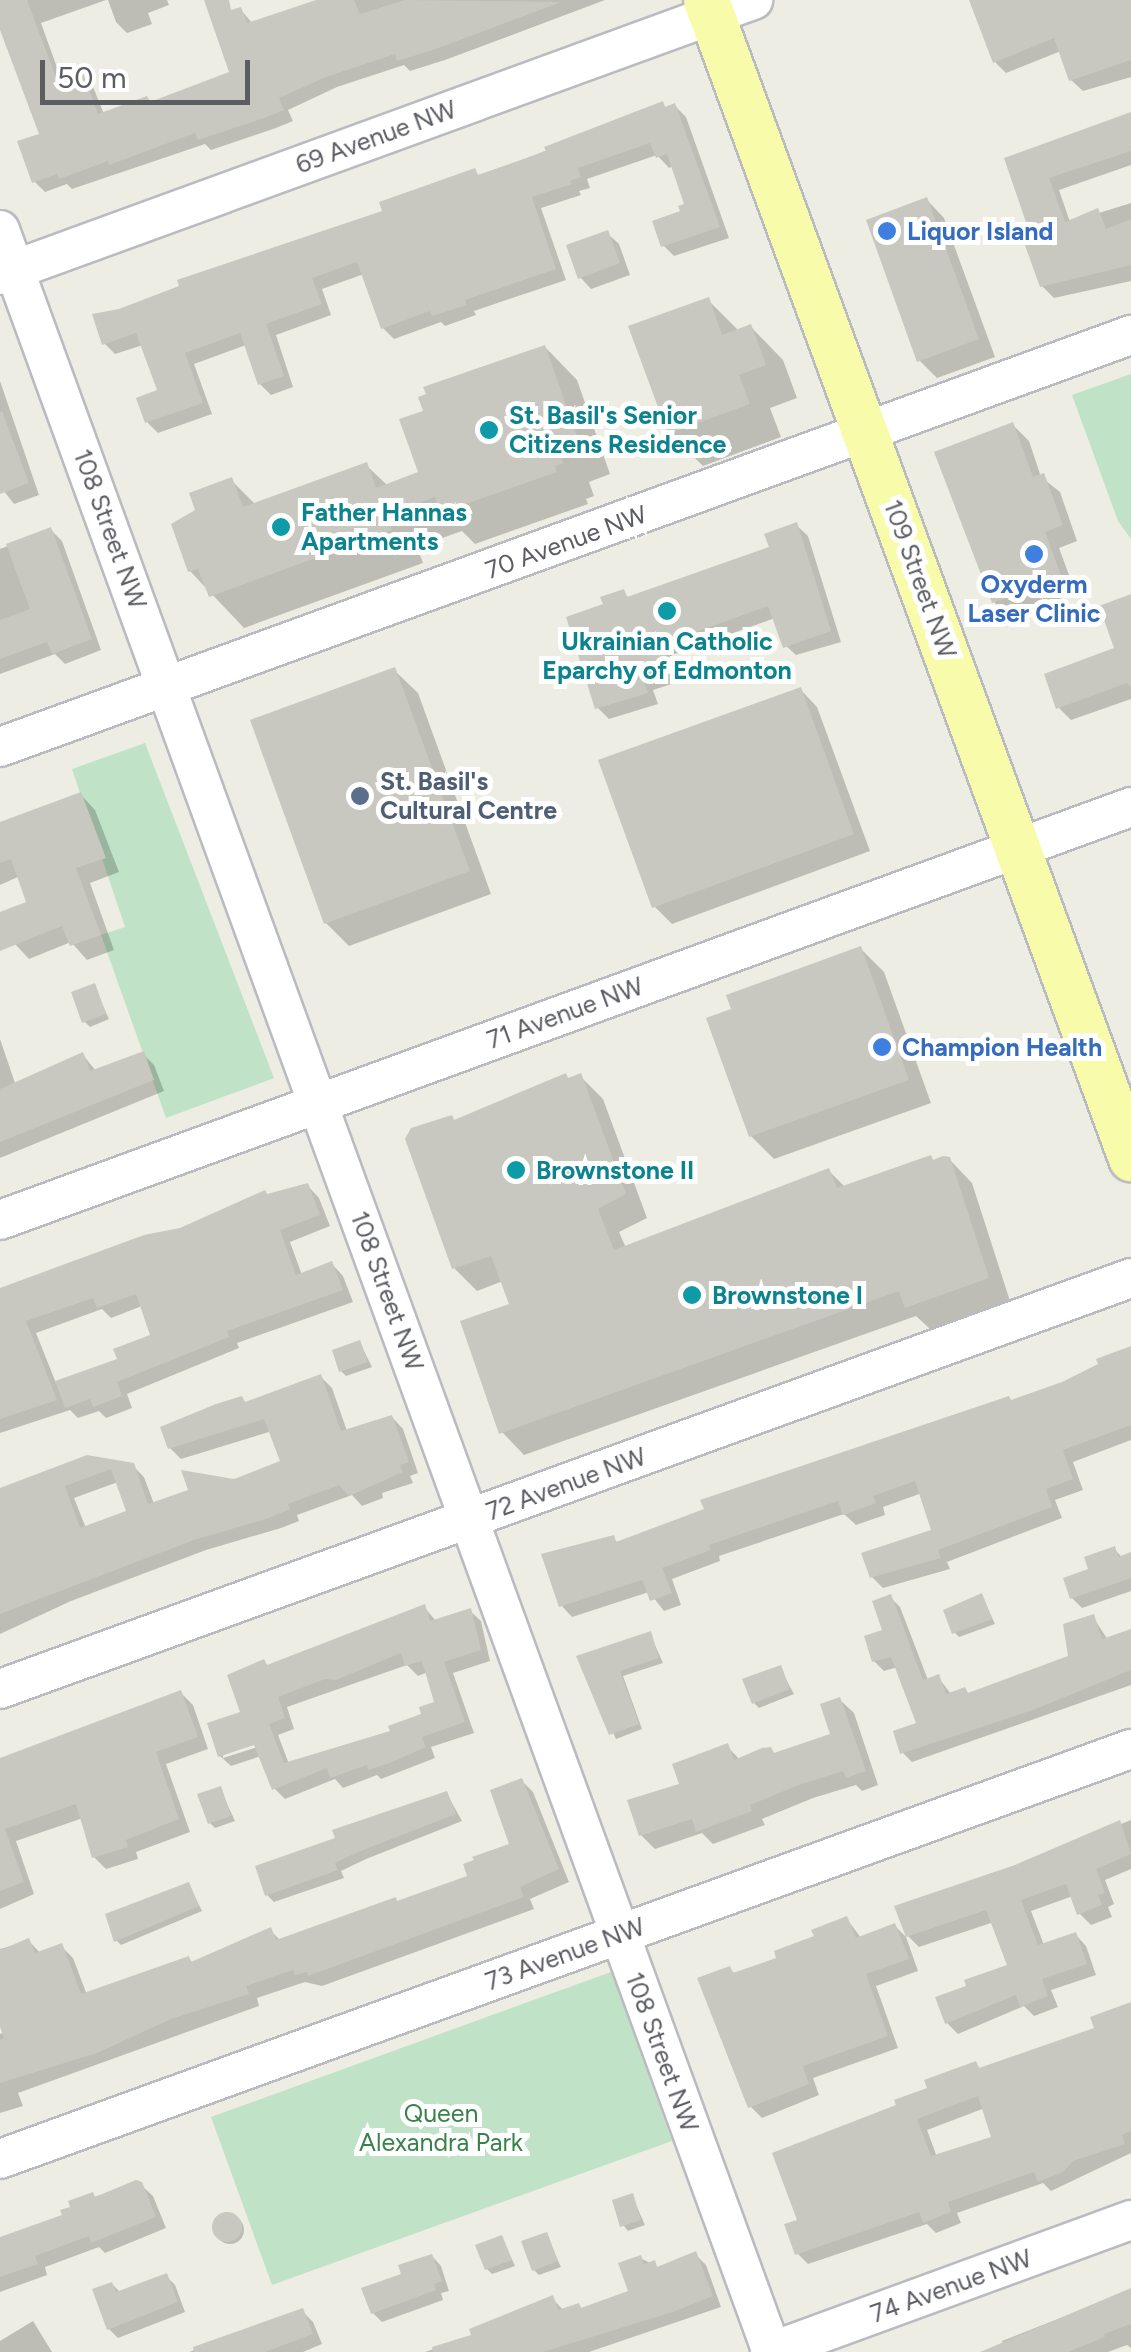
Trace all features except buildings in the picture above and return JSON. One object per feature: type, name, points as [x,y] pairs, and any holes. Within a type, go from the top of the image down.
[{"type":"main road","name":"109 Street NW","points":[[724,5],[866,433],[1131,1158]]},
{"type":"street","name":"69 Avenue NW","points":[[7,272],[724,5]]},
{"type":"street","name":"108 Street NW","points":[[0,230],[7,272],[166,686],[771,2352]]},
{"type":"street","name":"70 Avenue NW","points":[[0,747],[1131,336]]},
{"type":"street","name":"71 Avenue NW","points":[[0,1220],[1131,807]]},
{"type":"street","name":"72 Avenue NW","points":[[0,1689],[1131,1278]]},
{"type":"street","name":"73 Avenue NW","points":[[0,2159],[1131,1749]]},
{"type":"street","name":"74 Avenue NW","points":[[771,2352],[1131,2220]]},
{"type":"green space","points":[[1131,374],[1131,539],[1118,521],[1072,395]]},
{"type":"green space","points":[[145,743],[274,1078],[166,1118],[101,935],[125,927],[72,769]]},
{"type":"green space","name":"Queen Alexandra Park","points":[[611,1972],[672,2141],[272,2285],[211,2117]]},
{"type":"place","name":"Liquor Island","points":[[887,231]]},
{"type":"place","name":"St. Basil's Senior Citizens Residence","points":[[489,430]]},
{"type":"place","name":"Father Hannas Apartments","points":[[281,527]]},
{"type":"place","name":"Oxyderm Laser Clinic","points":[[1034,554]]},
{"type":"place","name":"Ukrainian Catholic Eparchy of Edmonton","points":[[667,611]]},
{"type":"place","name":"St. Basil's Cultural Centre","points":[[360,796]]},
{"type":"place","name":"Champion Health","points":[[882,1047]]},
{"type":"place","name":"Brownstone II","points":[[516,1170]]},
{"type":"place","name":"Brownstone I","points":[[692,1295]]}]
